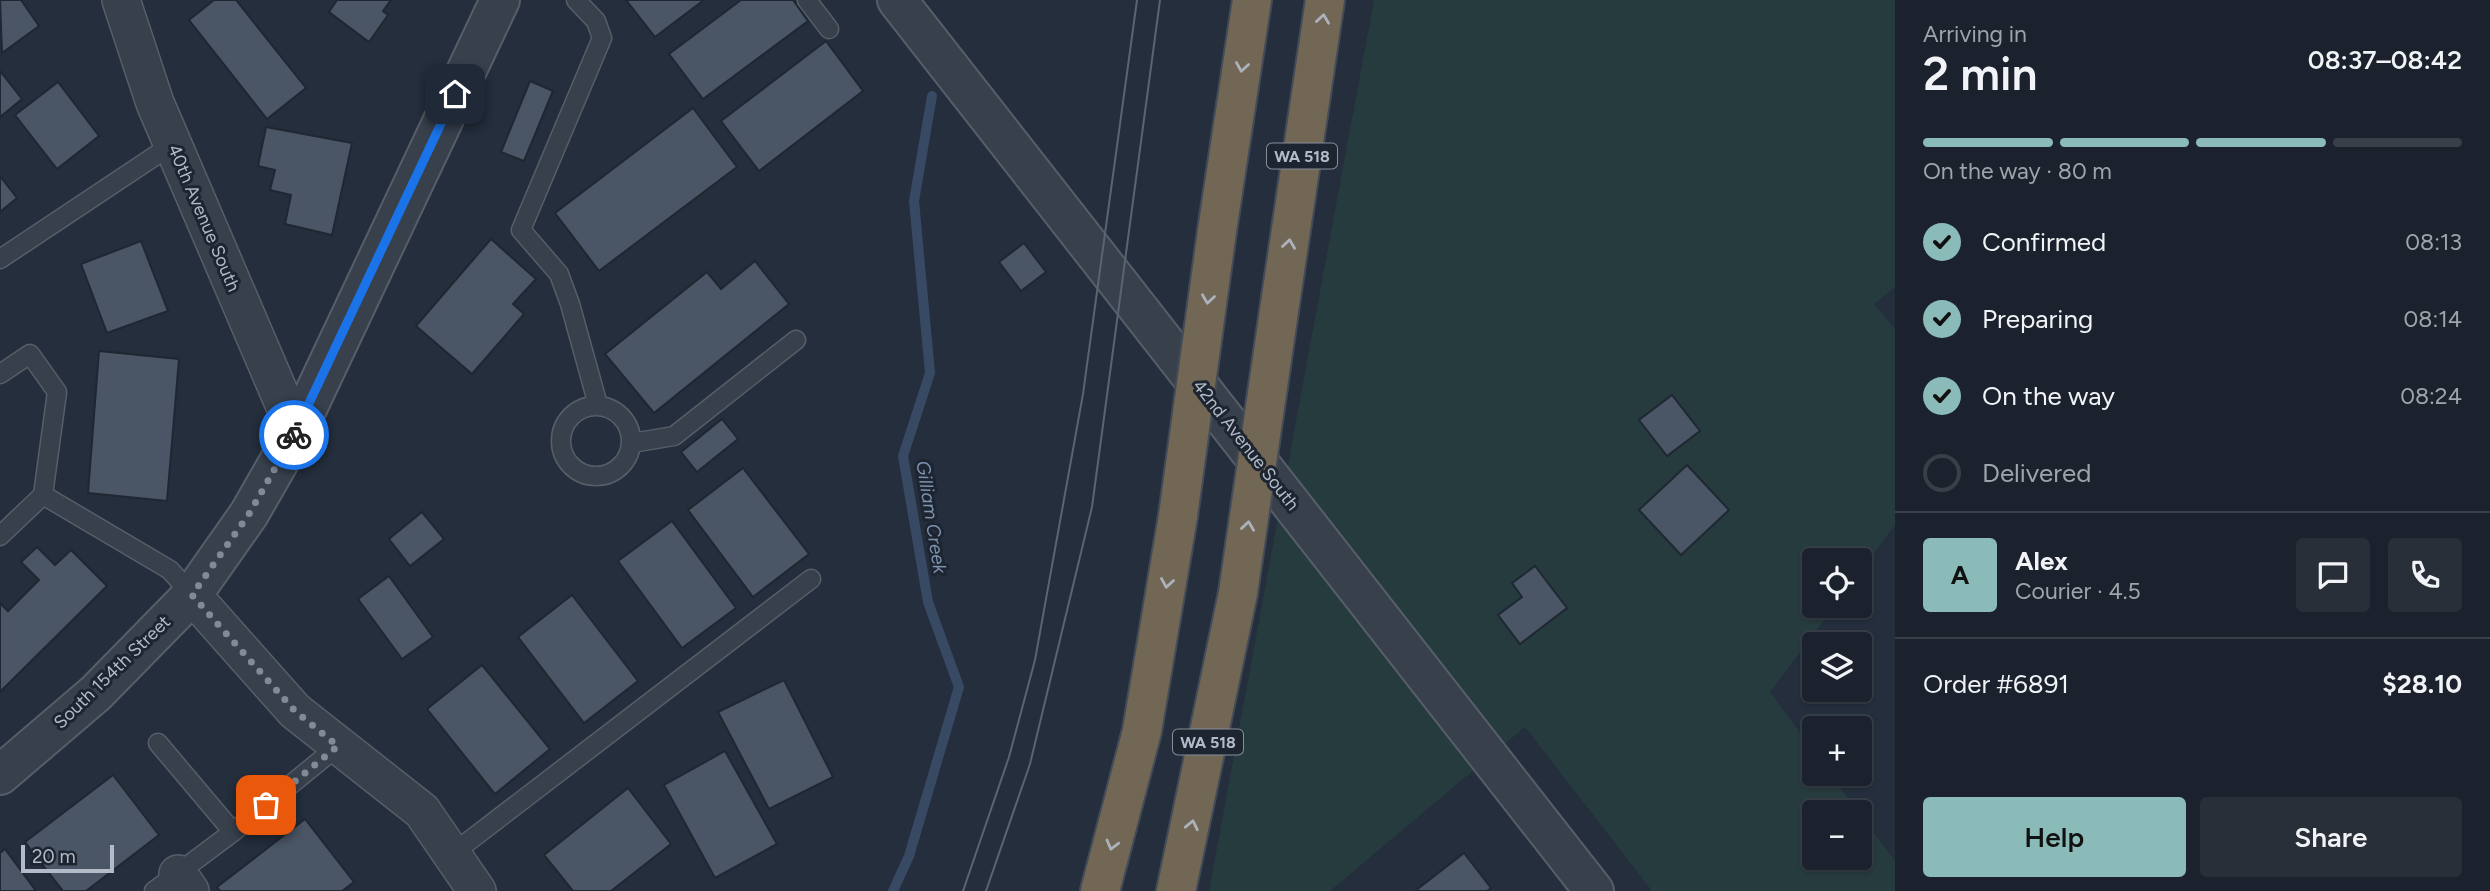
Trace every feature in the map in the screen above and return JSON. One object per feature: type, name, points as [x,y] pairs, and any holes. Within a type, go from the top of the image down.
[{"type":"highway","points":[[1100,891],[1142,731],[1178,516],[1252,0]]},
{"type":"highway","name":"WA 518","points":[[1176,891],[1238,593],[1325,0]]},
{"type":"street","name":"40th Avenue South","points":[[121,0],[155,103],[296,432]]},
{"type":"street","name":"South 154th Street","points":[[0,775],[96,693],[192,595],[249,514],[296,432],[500,0]]},
{"type":"street","name":"42nd Avenue South","points":[[897,0],[1594,891]]},
{"type":"street","points":[[192,595],[295,711],[422,811],[477,891]]},
{"type":"lane","points":[[576,0],[596,21],[602,38],[521,230],[559,274],[598,405]]},
{"type":"lane","points":[[807,0],[829,29]]},
{"type":"lane","points":[[0,259],[173,144]]},
{"type":"lane","points":[[632,443],[674,436],[796,340]]},
{"type":"lane","points":[[0,374],[30,354],[57,392],[43,495],[0,536]]},
{"type":"lane","points":[[598,405],[612,409],[623,417],[630,429],[632,443],[620,467],[608,474],[595,476],[581,472],[570,464],[563,452],[564,425],[573,414],[598,405]]},
{"type":"lane","points":[[43,495],[170,570],[192,595]]},
{"type":"lane","points":[[452,855],[811,579]]},
{"type":"lane","points":[[158,743],[233,832]]},
{"type":"lane","points":[[174,885],[233,832],[338,746]]},
{"type":"green space","points":[[1374,0],[1895,0],[1895,287],[1874,304],[1895,329],[1895,525],[1872,556],[1872,548],[1802,548],[1802,618],[1826,618],[1815,632],[1802,632],[1802,650],[1770,692],[1802,735],[1802,786],[1839,786],[1849,800],[1802,800],[1802,870],[1872,870],[1872,830],[1895,861],[1895,891],[1652,891],[1525,727],[1330,891],[1209,891]]},
{"type":"building","points":[[0,0],[21,0],[39,26],[2,53]]},
{"type":"building","points":[[214,0],[236,0],[306,88],[267,119],[189,20]]},
{"type":"building","points":[[337,0],[391,0],[383,11],[388,15],[369,42],[329,12]]},
{"type":"building","points":[[626,0],[704,0],[655,37]]},
{"type":"building","points":[[741,0],[793,0],[808,21],[703,99],[669,54]]},
{"type":"building","points":[[826,41],[863,91],[759,171],[721,121]]},
{"type":"building","points":[[0,71],[22,99],[0,117]]},
{"type":"building","points":[[530,81],[553,91],[524,161],[501,152]]},
{"type":"building","points":[[58,82],[99,136],[57,169],[15,115]]},
{"type":"building","points":[[693,108],[737,167],[599,271],[555,213]]},
{"type":"building","points":[[266,127],[352,143],[332,235],[285,224],[291,195],[270,190],[275,170],[258,166]]},
{"type":"building","points":[[0,176],[17,198],[0,212]]},
{"type":"building","points":[[491,239],[536,279],[513,304],[524,314],[472,374],[416,326]]},
{"type":"building","points":[[141,241],[168,311],[107,333],[81,264]]},
{"type":"building","points":[[1024,243],[1046,272],[1021,291],[999,262]]},
{"type":"building","points":[[755,261],[789,304],[654,413],[605,354],[707,272],[721,289]]},
{"type":"building","points":[[99,351],[179,359],[167,501],[88,493]]},
{"type":"building","points":[[1672,395],[1700,431],[1667,456],[1639,420]]},
{"type":"building","points":[[722,419],[738,439],[697,472],[681,452]]},
{"type":"building","points":[[1687,465],[1729,510],[1681,555],[1639,510]]},
{"type":"building","points":[[743,468],[809,554],[753,597],[688,510]]},
{"type":"building","points":[[422,512],[444,539],[410,566],[389,539]]},
{"type":"building","points":[[672,521],[736,608],[682,648],[618,561]]},
{"type":"building","points":[[37,547],[55,565],[71,550],[107,586],[0,692],[0,603],[8,611],[39,580],[21,562]]},
{"type":"building","points":[[1535,566],[1567,608],[1520,644],[1498,615],[1522,597],[1512,583]]},
{"type":"building","points":[[389,576],[433,637],[402,659],[358,599]]},
{"type":"building","points":[[572,595],[638,681],[584,723],[518,637]]},
{"type":"building","points":[[482,665],[550,749],[495,794],[427,709]]},
{"type":"building","points":[[784,680],[833,777],[769,809],[718,712]]},
{"type":"building","points":[[725,751],[777,844],[715,878],[664,785]]},
{"type":"building","points":[[113,775],[159,835],[86,891],[63,891],[25,842]]},
{"type":"building","points":[[628,788],[671,844],[611,891],[573,891],[544,855]]},
{"type":"building","points":[[305,819],[354,882],[342,891],[220,891],[217,887]]},
{"type":"building","points":[[5,849],[36,891],[0,891],[0,853]]},
{"type":"building","points":[[1464,853],[1491,888],[1487,891],[1415,891]]},
{"type":"waterway","name":"Gilliam Creek","points":[[893,891],[909,856],[959,687],[928,602],[903,456],[930,373],[914,201],[932,96]]},
{"type":"tram line","points":[[963,891],[1009,757],[1035,660],[1083,394],[1137,0]]},
{"type":"tram line","points":[[986,891],[1030,764],[1092,507],[1160,0]]},
{"type":"way so far","points":[[266,805],[338,746],[295,711],[192,595],[249,514],[294,435]]},
{"type":"route","points":[[294,435],[455,94]]}]
